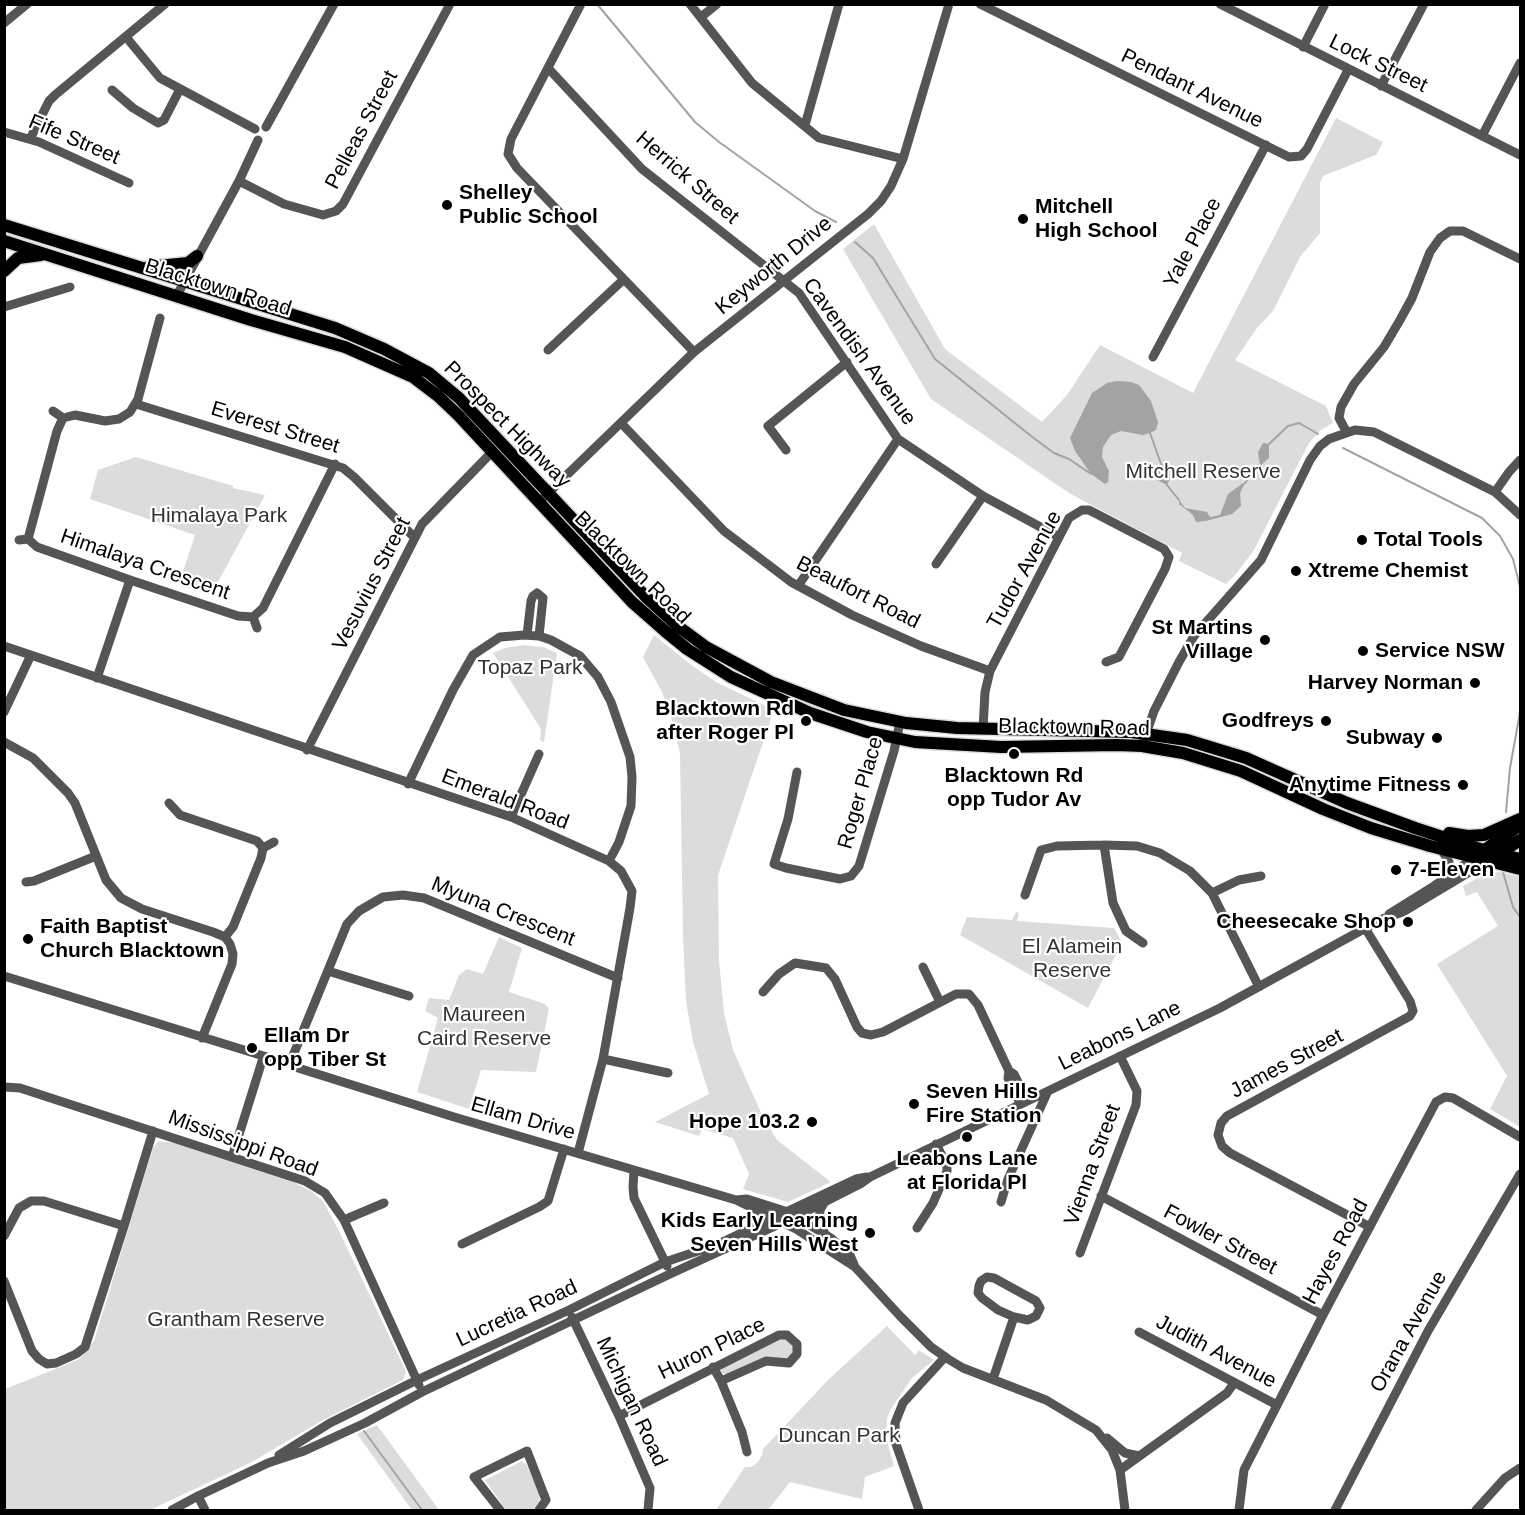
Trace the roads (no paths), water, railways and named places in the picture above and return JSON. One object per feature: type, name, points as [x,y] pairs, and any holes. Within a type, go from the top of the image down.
[{"type":"main road","points":[[5,244],[8,226]]},
{"type":"main road","name":"Prospect Highway","points":[[8,226],[335,328],[384,349],[429,373],[459,398],[646,597],[679,627],[706,647],[771,682],[844,710],[900,722],[983,729],[1079,731]]},
{"type":"main road","name":"Blacktown Road","points":[[5,244],[345,347],[406,374],[438,396],[632,602],[687,649],[707,663],[753,688],[810,713],[896,740],[932,744],[1001,747],[1117,745],[1142,746],[1183,753],[1241,771],[1349,819],[1473,858]]},
{"type":"main road","points":[[4,271],[18,258],[45,255]]},
{"type":"main road","points":[[141,268],[180,265],[188,263],[197,256]]},
{"type":"main road","name":"Blacktown Road","points":[[1079,731],[1146,733],[1197,742],[1246,758],[1364,810],[1521,869]]},
{"type":"main road","points":[[1415,828],[1480,836],[1521,819]]},
{"type":"main road","points":[[1473,858],[1486,855],[1521,825]]},
{"type":"main road","points":[[1499,854],[1521,840]]},
{"type":"main road","name":"Blacktown Road","points":[[1486,855],[1499,854],[1521,859]]},
{"type":"street","points":[[4,23],[27,4]]},
{"type":"street","points":[[258,140],[267,138],[266,127],[334,4]]},
{"type":"street","name":"Pelleas Street","points":[[239,181],[284,204],[323,214],[336,211],[343,204],[450,4]]},
{"type":"street","points":[[581,4],[511,140],[508,154],[517,168],[694,352]]},
{"type":"street","points":[[690,4],[752,83],[819,138],[903,159]]},
{"type":"street","points":[[701,17],[717,4]]},
{"type":"street","points":[[806,126],[840,4]]},
{"type":"street","name":"Keyworth Drive","points":[[538,502],[694,352],[868,214],[881,201],[895,180],[903,159],[949,4]]},
{"type":"street","name":"Pendant Avenue","points":[[980,4],[1289,157],[1301,156],[1307,149],[1348,70]]},
{"type":"street","name":"Lock Street","points":[[1220,4],[1521,155]]},
{"type":"street","points":[[1303,47],[1325,4]]},
{"type":"street","points":[[1382,86],[1424,4]]},
{"type":"street","points":[[30,139],[52,98],[164,5]]},
{"type":"street","points":[[126,37],[155,74],[255,129]]},
{"type":"street","points":[[1482,136],[1521,63]]},
{"type":"street","name":"Herrick Street","points":[[548,68],[642,169],[784,280]]},
{"type":"street","points":[[112,90],[133,108],[160,123],[164,120],[180,89]]},
{"type":"street","points":[[255,129],[259,126],[266,127]]},
{"type":"street","points":[[255,129],[254,134],[258,140]]},
{"type":"street","name":"Fife Street","points":[[4,132],[30,139],[129,183]]},
{"type":"street","points":[[176,297],[239,181],[258,140]]},
{"type":"street","name":"Yale Place","points":[[1153,357],[1266,146]]},
{"type":"street","points":[[1346,431],[1339,418],[1341,408],[1354,384],[1384,347],[1400,320],[1430,252],[1440,237],[1450,231],[1463,231],[1521,259]]},
{"type":"street","points":[[548,350],[623,280]]},
{"type":"street","name":"Cavendish Avenue","points":[[784,280],[799,293],[898,439],[983,496],[1059,537]]},
{"type":"street","points":[[4,307],[70,287]]},
{"type":"street","points":[[53,411],[63,418],[75,415],[112,421],[125,416],[136,404],[160,318]]},
{"type":"street","points":[[786,450],[768,426],[847,362]]},
{"type":"street","name":"Everest Street","points":[[136,404],[334,464],[354,477],[414,537]]},
{"type":"street","name":"Himalaya Crescent","points":[[63,418],[24,539],[38,547],[238,616],[253,617],[263,608],[334,464]]},
{"type":"street","name":"Beaufort Road","points":[[621,423],[724,531],[757,558],[798,586],[852,615],[921,646],[990,671]]},
{"type":"street","points":[[1142,746],[1159,701],[1194,636],[1205,621],[1250,575],[1266,553],[1314,454],[1325,442],[1346,431],[1374,432],[1495,492],[1521,514]]},
{"type":"street","points":[[798,586],[898,439]]},
{"type":"street","name":"Vesuvius Street","points":[[307,750],[414,537],[432,512],[492,452]]},
{"type":"street","points":[[1495,492],[1521,460]]},
{"type":"street","points":[[936,564],[983,496]]},
{"type":"street","name":"Tudor Avenue","points":[[983,729],[985,692],[990,671],[1059,537],[1070,518],[1082,510],[1089,510],[1164,549],[1169,557],[1119,657],[1106,662]]},
{"type":"street","points":[[97,678],[130,579]]},
{"type":"street","points":[[527,635],[531,601],[535,594],[539,594],[543,598],[539,636]]},
{"type":"street","name":"Himalaya Crescent","points":[[253,617],[257,628]]},
{"type":"street","points":[[408,784],[453,690],[473,655],[500,637],[539,636],[580,656],[598,677],[611,702],[626,741],[632,777],[631,806],[619,842],[609,861]]},
{"type":"street","name":"Emerald Road","points":[[4,646],[511,818],[609,861],[621,871],[632,891],[603,1059],[578,1153]]},
{"type":"street","points":[[4,711],[31,655]]},
{"type":"street","name":"Roger Place","points":[[797,772],[788,819],[774,864],[840,879],[851,876],[859,866],[900,722]]},
{"type":"street","points":[[4,742],[33,758],[68,793],[75,803],[106,880],[121,898],[142,909],[225,937],[230,944],[232,964],[202,1038]]},
{"type":"street","points":[[511,818],[539,754]]},
{"type":"street","points":[[169,803],[180,815],[257,841],[263,848]]},
{"type":"street","points":[[263,848],[274,842]]},
{"type":"street","points":[[1104,845],[1113,903],[1126,931],[1143,943]]},
{"type":"street","points":[[1025,895],[1041,850],[1057,846],[1104,845],[1137,846],[1160,853],[1190,871],[1212,893],[1259,987]]},
{"type":"street","points":[[225,937],[233,927],[263,848]]},
{"type":"street","points":[[1440,848],[1449,862],[1444,879]]},
{"type":"street","name":"Leabons Lane","points":[[792,1214],[824,1203],[936,1144],[1259,987],[1382,919],[1403,912],[1486,855]]},
{"type":"street","points":[[26,882],[34,881],[96,856]]},
{"type":"street","name":"Leabons Lane","points":[[1382,919],[1395,908],[1444,879],[1473,858]]},
{"type":"street","points":[[1212,893],[1239,880],[1261,876]]},
{"type":"street","name":"Myuna Crescent","points":[[294,1063],[347,924],[359,911],[383,897],[403,895],[424,898],[618,978]]},
{"type":"street","name":"James Street","points":[[1365,928],[1415,1013],[1227,1116],[1219,1129],[1220,1143],[1230,1153],[1370,1227]]},
{"type":"street","points":[[763,992],[779,974],[795,963],[826,968],[835,979],[857,1027],[862,1033],[871,1035],[882,1032],[956,994],[969,994],[978,1005],[1010,1071],[1014,1074],[1023,1102]]},
{"type":"street","points":[[923,967],[940,1002]]},
{"type":"street","points":[[328,971],[409,996]]},
{"type":"street","points":[[4,976],[263,1058],[232,1157]]},
{"type":"street","name":"Vienna Street","points":[[1080,1253],[1137,1098],[1137,1090],[1120,1056]]},
{"type":"street","name":"Ellam Drive","points":[[263,1058],[283,1062],[283,1067],[288,1071],[294,1063],[433,1111],[736,1200]]},
{"type":"street","points":[[603,1059],[668,1073]]},
{"type":"street","name":"Mississippi Road","points":[[4,1087],[20,1088],[305,1181],[325,1193],[344,1220],[422,1392]]},
{"type":"street","points":[[1001,1202],[1008,1179],[1048,1091]]},
{"type":"street","name":"Hayes Road","points":[[1239,1510],[1244,1470],[1436,1102],[1441,1098],[1453,1098],[1521,1137]]},
{"type":"street","points":[[4,1281],[32,1351],[39,1359],[47,1364],[56,1362],[76,1354],[85,1347],[153,1131]]},
{"type":"street","points":[[917,1228],[933,1203],[947,1171],[936,1144]]},
{"type":"street","points":[[462,1244],[548,1201],[564,1149]]},
{"type":"street","points":[[634,1170],[634,1197],[670,1274]]},
{"type":"street","name":"Orana Avenue","points":[[1335,1510],[1428,1331],[1521,1174]]},
{"type":"street","name":"Leabons Lane","points":[[792,1214],[856,1179],[870,1177]]},
{"type":"street","name":"Fowler Street","points":[[1101,1196],[1323,1315]]},
{"type":"street","points":[[736,1200],[747,1199],[792,1214],[825,1234],[849,1256],[855,1267]]},
{"type":"street","points":[[736,1200],[812,1238],[855,1267],[931,1347],[949,1360],[1031,1393],[1061,1407],[1089,1425],[1102,1436],[1112,1450],[1120,1470],[1125,1510]]},
{"type":"street","points":[[4,1236],[19,1208],[31,1201],[44,1201],[124,1226]]},
{"type":"street","points":[[344,1220],[384,1203]]},
{"type":"street","points":[[824,1203],[820,1210],[819,1221],[825,1234]]},
{"type":"street","points":[[750,1230],[755,1218],[752,1208]]},
{"type":"street","name":"Lucretia Road","points":[[267,1462],[304,1451],[365,1423],[422,1392],[574,1321],[792,1214]]},
{"type":"street","name":"Lucretia Road","points":[[172,1510],[267,1462],[330,1423],[417,1380],[569,1310],[665,1262],[780,1220]]},
{"type":"street","points":[[994,1278],[1039,1304],[1039,1310],[1033,1319],[1014,1317],[998,1310],[979,1295],[979,1286],[983,1279],[994,1278]]},
{"type":"street","name":"Michigan Road","points":[[569,1310],[650,1488],[648,1510]]},
{"type":"street","points":[[993,1379],[1014,1317]]},
{"type":"street","name":"Judith Avenue","points":[[1139,1332],[1277,1405]]},
{"type":"street","name":"Huron Place","points":[[619,1416],[779,1335],[787,1335],[797,1344],[796,1357],[789,1363],[766,1361],[721,1381]]},
{"type":"street","points":[[919,1510],[894,1434],[895,1423],[899,1410],[914,1391],[949,1360]]},
{"type":"street","points":[[713,1367],[742,1432],[747,1452]]},
{"type":"street","points":[[1120,1470],[1227,1393],[1234,1383]]},
{"type":"street","points":[[1102,1436],[1125,1453],[1139,1456]]},
{"type":"street","points":[[500,1510],[474,1477],[527,1451],[546,1500],[539,1510]]},
{"type":"street","points":[[1476,1510],[1505,1478],[1521,1468]]},
{"type":"street","points":[[198,1496],[205,1510]]},
{"type":"waterway","points":[[597,4],[695,122],[815,211],[836,222]]},
{"type":"waterway","points":[[855,242],[873,258],[935,359],[1054,453],[1069,459],[1091,474]]},
{"type":"waterway","points":[[1269,444],[1288,426],[1299,423],[1318,434]]},
{"type":"waterway","points":[[1150,433],[1161,464]]},
{"type":"waterway","points":[[1343,448],[1482,518],[1500,536],[1513,559],[1520,587]]},
{"type":"waterway","points":[[1245,483],[1258,465]]},
{"type":"waterway","points":[[1167,485],[1179,500]]},
{"type":"waterway","points":[[1506,812],[1510,768],[1520,712]]},
{"type":"waterway","points":[[1503,872],[1513,907],[1520,917]]},
{"type":"waterway","points":[[364,1431],[422,1510]]},
{"type":"place","name":"Shelley Public School","points":[[447,205]]},
{"type":"place","name":"Mitchell High School","points":[[1023,219]]},
{"type":"place","name":"Total Tools","points":[[1362,540]]},
{"type":"place","name":"Xtreme Chemist","points":[[1296,571]]},
{"type":"place","name":"St Martins Village","points":[[1265,640]]},
{"type":"place","name":"Service NSW","points":[[1363,651]]},
{"type":"place","name":"Harvey Norman","points":[[1475,683]]},
{"type":"place","name":"Blacktown Rd after Roger Pl","points":[[806,721]]},
{"type":"place","name":"Godfreys","points":[[1326,721]]},
{"type":"place","name":"Subway","points":[[1437,738]]},
{"type":"place","name":"Blacktown Rd opp Tudor Av","points":[[1014,754]]},
{"type":"place","name":"Anytime Fitness","points":[[1463,785]]},
{"type":"place","name":"7-Eleven","points":[[1396,870]]},
{"type":"place","name":"Cheesecake Shop","points":[[1408,922]]},
{"type":"place","name":"Faith Baptist Church Blacktown","points":[[28,939]]},
{"type":"place","name":"Ellam Dr opp Tiber St","points":[[252,1048]]},
{"type":"place","name":"Seven Hills Fire Station","points":[[914,1104]]},
{"type":"place","name":"Hope 103.2","points":[[812,1122]]},
{"type":"place","name":"Leabons Lane at Florida Pl","points":[[967,1137]]},
{"type":"place","name":"Kids Early Learning Seven Hills West","points":[[870,1233]]},
{"type":"park label","name":"Mitchell Reserve","points":[[1203,472]]},
{"type":"park label","name":"Himalaya Park","points":[[219,516]]},
{"type":"park label","name":"Topaz Park","points":[[530,668]]},
{"type":"park label","name":"El Alamein Reserve","points":[[1072,959]]},
{"type":"park label","name":"Maureen Caird Reserve","points":[[484,1027]]},
{"type":"park label","name":"Grantham Reserve","points":[[236,1320]]},
{"type":"park label","name":"Duncan Park","points":[[839,1436]]}]
